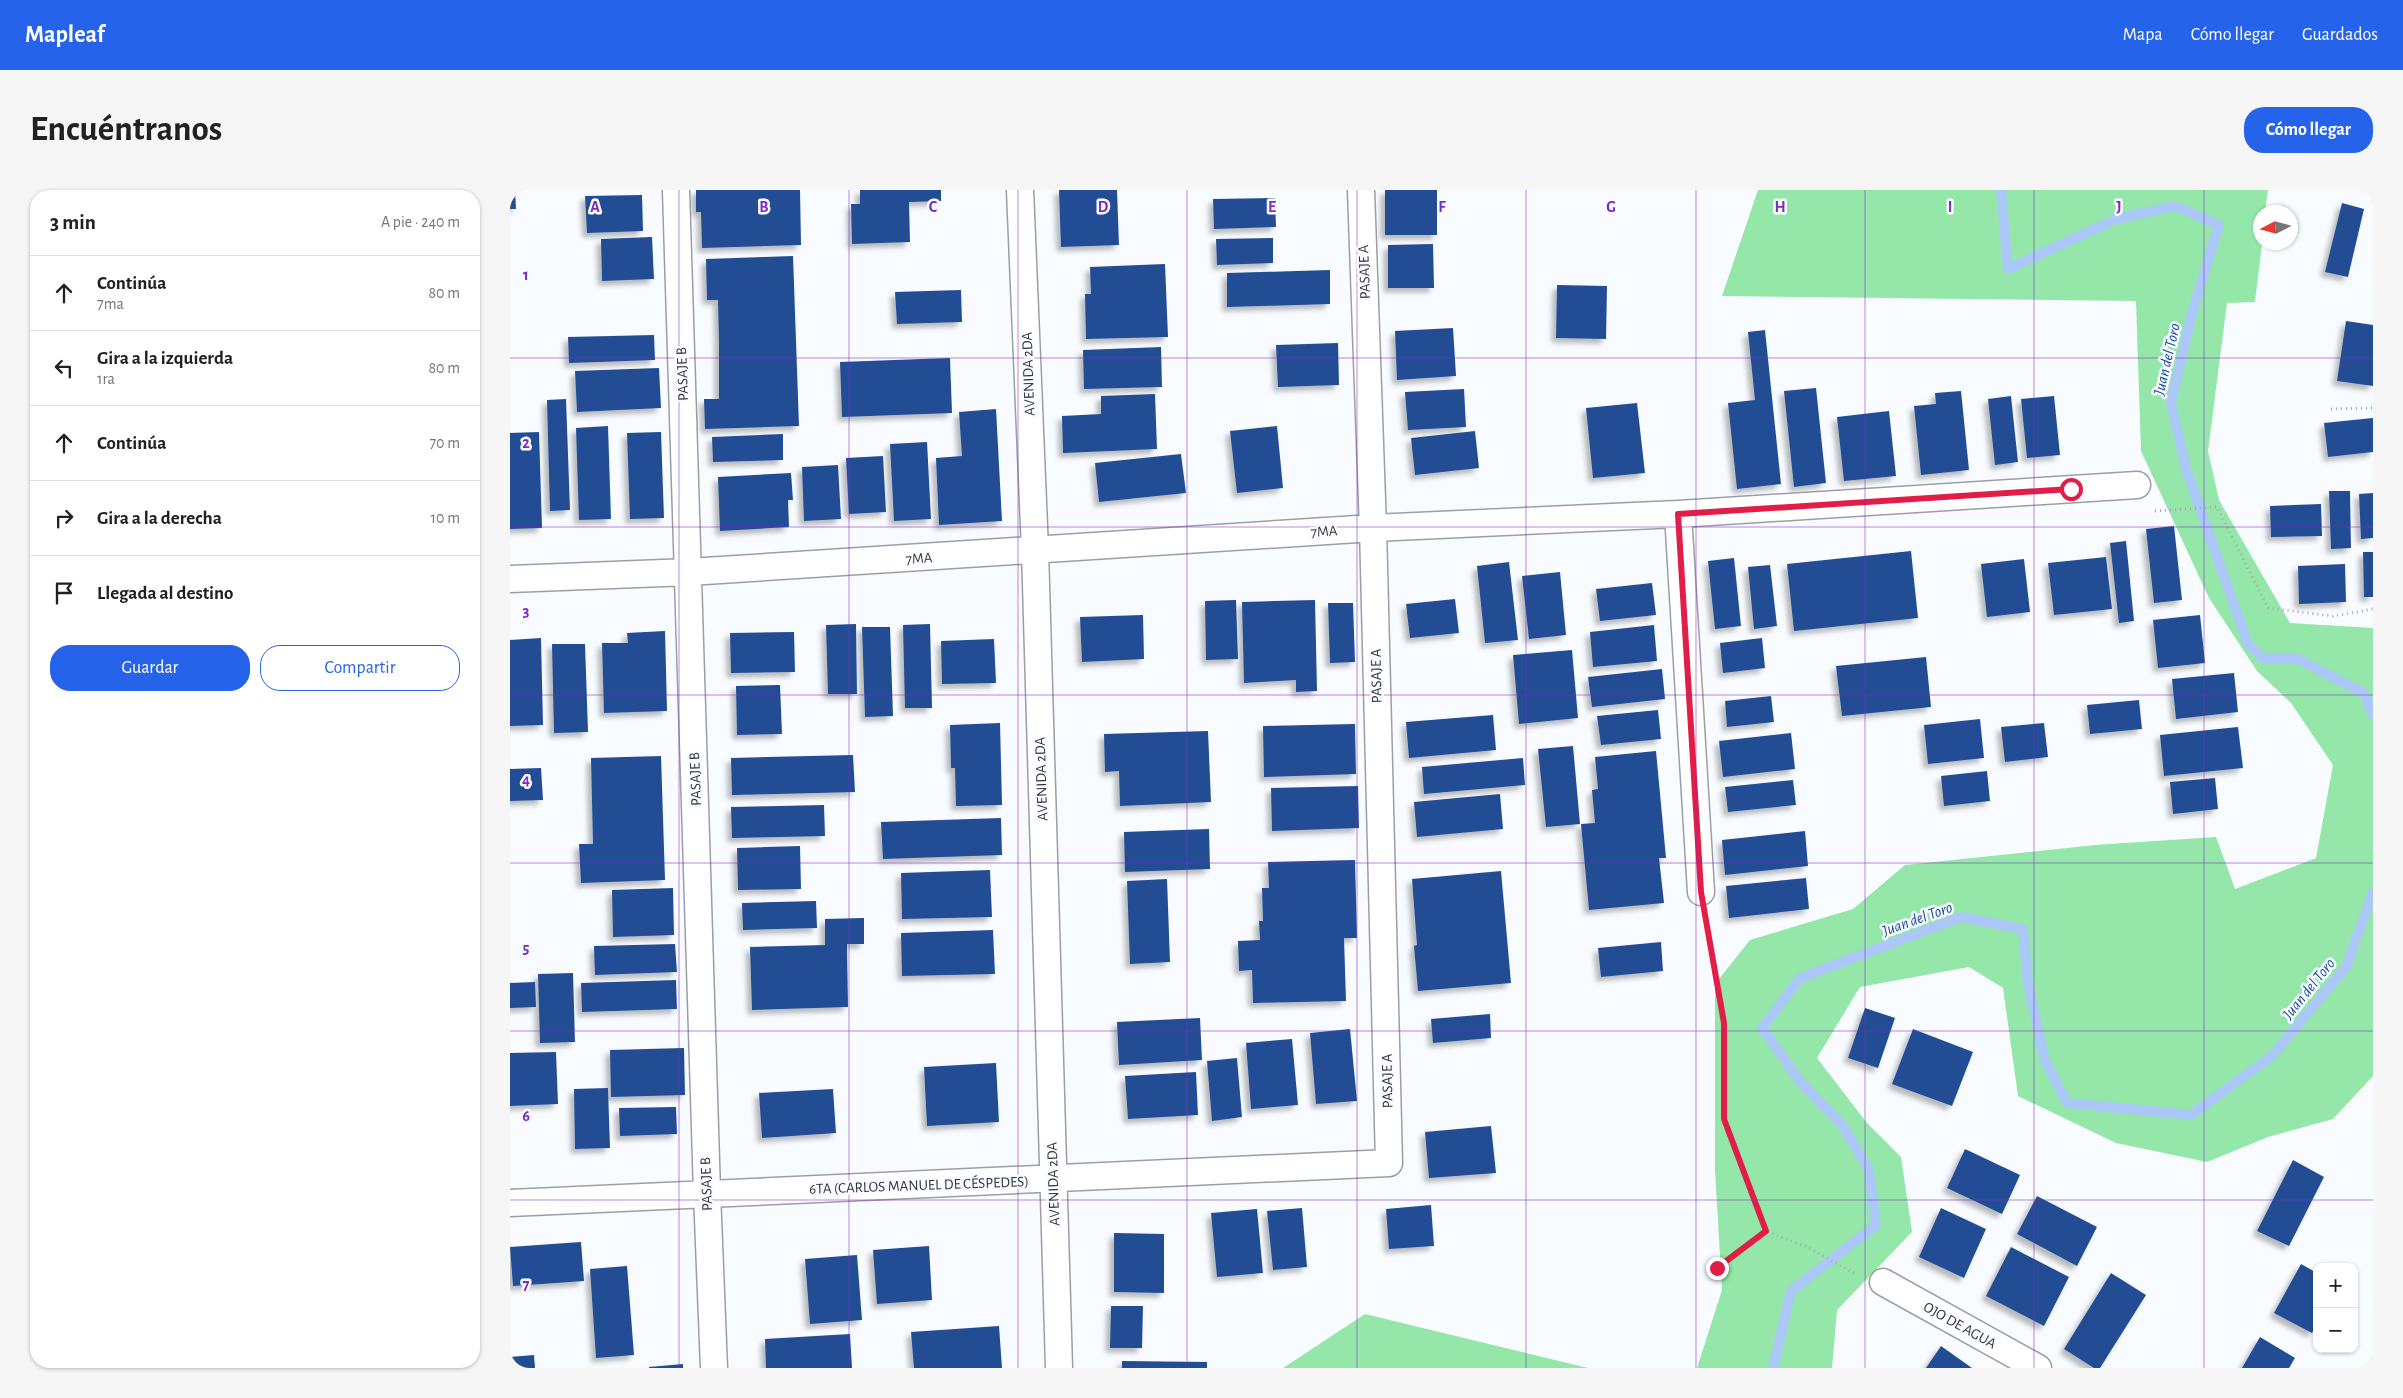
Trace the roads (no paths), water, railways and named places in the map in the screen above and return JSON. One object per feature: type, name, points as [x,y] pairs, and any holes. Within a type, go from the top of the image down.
[{"type":"street","name":"PASAJE B","points":[[676,190],[689,572],[706,1193],[714,1368]]},
{"type":"street","name":"AVENIDA 2DA","points":[[1020,190],[1035,550],[1059,1368]]},
{"type":"street","name":"PASAJE A","points":[[1361,190],[1373,528],[1389,1163]]},
{"type":"street","name":"7MA","points":[[510,580],[689,572],[1373,528],[1678,514],[2137,485]]},
{"type":"street","points":[[1678,514],[1701,892]]},
{"type":"street","name":"6TA (CARLOS MANUEL DE CÉSPEDES)","points":[[510,1203],[706,1193],[1053,1180],[1389,1163]]},
{"type":"street","name":"OJO DE AGUA","points":[[1883,1282],[2038,1368]]},
{"type":"waterway","name":"Juan del Toro","points":[[2001,190],[2008,269],[2116,219],[2175,206],[2219,225],[2193,309],[2171,403],[2186,469],[2248,644],[2264,659],[2296,658],[2364,693],[2373,715]]},
{"type":"waterway","name":"Juan del Toro","points":[[1773,1368],[1791,1291],[1876,1225],[1869,1170],[1843,1126],[1802,1084],[1762,1028],[1800,978],[1961,917],[2023,929],[2028,984],[2045,1060],[2067,1103],[2191,1115],[2272,1056],[2346,967],[2373,892]]}]
